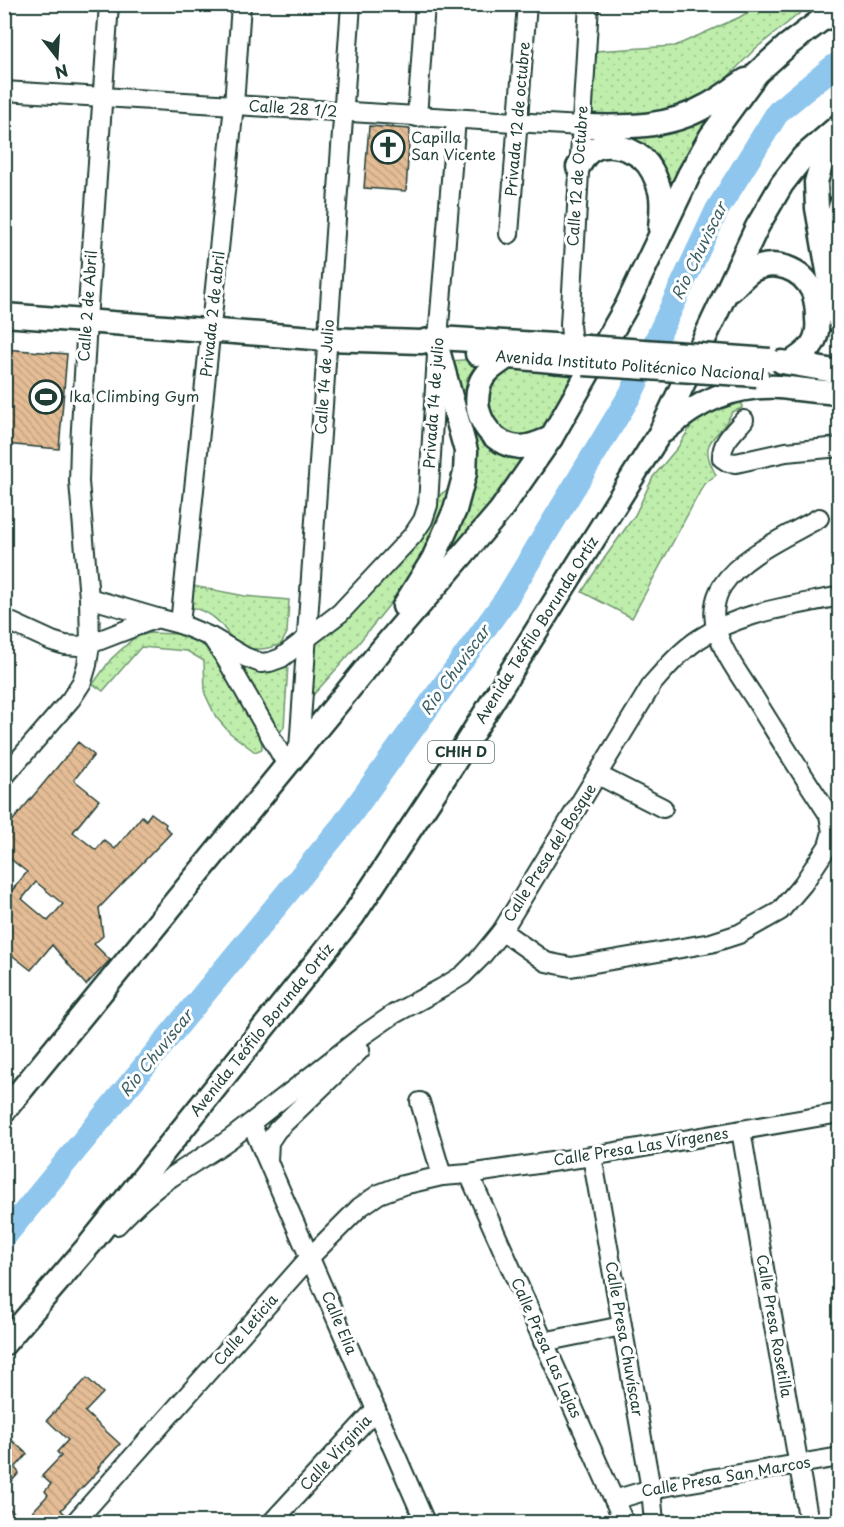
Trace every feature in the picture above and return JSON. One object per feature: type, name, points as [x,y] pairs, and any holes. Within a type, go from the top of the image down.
[{"type":"main road","points":[[581,126],[651,125],[679,118],[705,107],[757,73],[788,45],[820,21],[840,11]]},
{"type":"main road","points":[[4,1111],[382,649],[500,511],[551,438],[626,308],[689,174],[711,136],[757,73]]},
{"type":"main road","name":"Avenida Teófilo Borunda Ortíz","points":[[8,1340],[90,1244],[354,916],[452,766],[660,434],[757,227],[782,184],[803,157],[840,125]]},
{"type":"main road","points":[[840,135],[823,158],[816,182],[817,208],[834,305],[840,322]]},
{"type":"main road","points":[[578,167],[587,154],[596,148],[613,145],[627,149],[643,159],[653,173],[661,193],[662,212],[657,243]]},
{"type":"main road","points":[[726,296],[750,272],[768,265],[785,266],[804,278],[813,293],[817,312],[818,329],[813,344],[803,354],[772,366]]},
{"type":"main road","name":"Avenida Instituto Politécnico Nacional","points":[[4,315],[327,339],[432,343],[840,372]]},
{"type":"main road","points":[[382,649],[403,607],[433,559],[455,510],[465,473],[466,451],[432,343]]},
{"type":"main road","name":"Avenida Instituto Politécnico Nacional","points":[[432,343],[506,358],[582,353]]},
{"type":"main road","points":[[506,358],[489,369],[480,384],[478,403],[481,420],[489,432],[502,442],[519,447],[533,445],[551,438]]},
{"type":"main road","name":"Avenida Instituto Politécnico Nacional","points":[[772,366],[777,377],[840,390]]},
{"type":"main road","points":[[660,434],[682,415],[723,394],[777,387],[840,390]]},
{"type":"street","name":"Calle 2 de Abril","points":[[4,777],[71,699],[82,682],[90,644],[89,598],[79,482],[80,446],[109,4]]},
{"type":"street","name":"Privada 2 de abril","points":[[180,624],[234,105],[241,4]]},
{"type":"street","name":"Calle 14 de Julio","points":[[293,757],[306,638],[351,4]]},
{"type":"street","points":[[417,117],[425,4]]},
{"type":"street","name":"Privada 12 de octubre","points":[[509,234],[527,4]]},
{"type":"street","name":"Calle 12 de Octubre","points":[[582,353],[571,335],[570,325],[589,4]]},
{"type":"street","name":"Calle 28 1/2","points":[[4,91],[581,126]]},
{"type":"street","name":"Privada 14 de julio","points":[[306,638],[340,613],[413,535],[423,520],[428,505],[432,343],[456,119]]},
{"type":"street","points":[[840,202],[836,209],[836,223],[840,247]]},
{"type":"street","points":[[744,420],[721,450],[722,458],[728,462],[736,463],[786,452],[840,447]]},
{"type":"street","points":[[502,931],[546,962],[571,967],[595,964],[711,943],[739,934],[780,911],[803,884],[828,846],[832,832],[829,815],[729,659],[716,630],[714,614],[722,586],[740,566],[767,547],[819,518]]},
{"type":"street","name":"Calle Presa del Bosque","points":[[8,1340],[30,1328],[114,1227],[152,1191],[215,1150],[394,1014],[463,975],[480,958],[502,931],[653,683],[683,651],[716,630],[742,619],[840,596]]},
{"type":"street","points":[[89,598],[180,624],[261,663],[281,658],[306,638]]},
{"type":"street","points":[[4,620],[52,641],[78,646],[90,644],[157,618]]},
{"type":"street","points":[[211,638],[293,757]]},
{"type":"street","points":[[598,775],[663,808]]},
{"type":"street","points":[[268,1160],[269,1142],[276,1130],[394,1014]]},
{"type":"street","points":[[420,1102],[442,1176]]},
{"type":"street","name":"Calle Presa Las Vírgenes","points":[[442,1176],[592,1156],[840,1113]]},
{"type":"street","name":"Calle Elia","points":[[251,1123],[426,1522]]},
{"type":"street","name":"Calle Presa Rosetilla","points":[[741,1130],[809,1522]]},
{"type":"street","name":"Calle Presa Chuvíscar","points":[[592,1156],[651,1489],[654,1522]]},
{"type":"street","name":"Calle Presa Las Lajas","points":[[469,1174],[624,1522]]},
{"type":"street","name":"Calle Leticia","points":[[75,1522],[310,1257],[360,1207],[380,1194],[404,1185],[442,1176]]},
{"type":"street","points":[[543,1342],[622,1326]]},
{"type":"street","name":"Calle Virginia","points":[[272,1522],[376,1409]]},
{"type":"street","name":"Calle Presa San Marcos","points":[[614,1500],[651,1489],[840,1456]]},
{"type":"green space","points":[[759,5],[810,5],[755,49],[718,87],[677,107],[630,115],[592,115],[595,51],[675,46],[740,17]]},
{"type":"green space","points":[[719,111],[682,164],[666,201],[630,140],[588,138]]},
{"type":"green space","points":[[479,360],[467,378],[464,399],[466,417],[474,434],[489,447],[502,455],[519,459],[523,463],[437,570],[462,510],[450,361]]},
{"type":"green space","points":[[520,366],[581,376],[544,431],[531,438],[504,434],[486,413],[492,381],[502,372]]},
{"type":"green space","points":[[742,399],[742,408],[732,412],[708,446],[710,463],[716,475],[704,484],[632,618],[582,592],[635,515],[653,477],[678,447],[693,423]]},
{"type":"green space","points":[[448,490],[435,529],[406,584],[349,655],[306,703],[312,644],[433,512],[440,496]]},
{"type":"green space","points":[[193,586],[245,596],[289,600],[287,633],[281,644],[255,649],[237,643],[216,619],[192,607]]},
{"type":"green space","points":[[150,633],[177,634],[198,640],[210,652],[261,733],[262,749],[255,752],[230,733],[216,717],[205,694],[204,661],[187,651],[141,647],[103,691],[93,684],[111,659],[135,637]]},
{"type":"green space","points":[[236,660],[258,671],[286,660],[288,665],[284,727],[281,731],[276,731]]},
{"type":"building","name":"Capilla San Vicente","points":[[369,126],[410,129],[406,191],[364,188]]},
{"type":"building","points":[[4,349],[67,354],[59,449],[4,444]]},
{"type":"building","points":[[78,742],[94,755],[74,780],[99,800],[73,832],[96,850],[104,840],[115,849],[142,816],[146,820],[151,813],[166,824],[165,827],[171,833],[99,908],[103,936],[94,944],[110,960],[86,985],[52,945],[31,970],[4,949],[4,900],[27,872],[4,854],[4,831]],"holes":[[[36,882],[63,904],[48,921],[22,899]]]},
{"type":"building","points":[[87,1378],[103,1393],[85,1412],[120,1444],[61,1510],[66,1515],[61,1522],[4,1522],[4,1504],[24,1521],[48,1495],[45,1491],[51,1484],[42,1476],[61,1456],[57,1452],[68,1440],[47,1420]]},
{"type":"building","points":[[4,1433],[27,1454],[15,1468],[19,1473],[4,1490]]},
{"type":"waterway","name":"Rio Chuviscar","points":[[4,1237],[343,825],[506,599],[632,392],[717,210],[778,112],[840,63]]},
{"type":"place","name":"Capilla San Vicente","points":[[388,147]]},
{"type":"place","name":"Ika Climbing Gym","points":[[46,397]]}]
